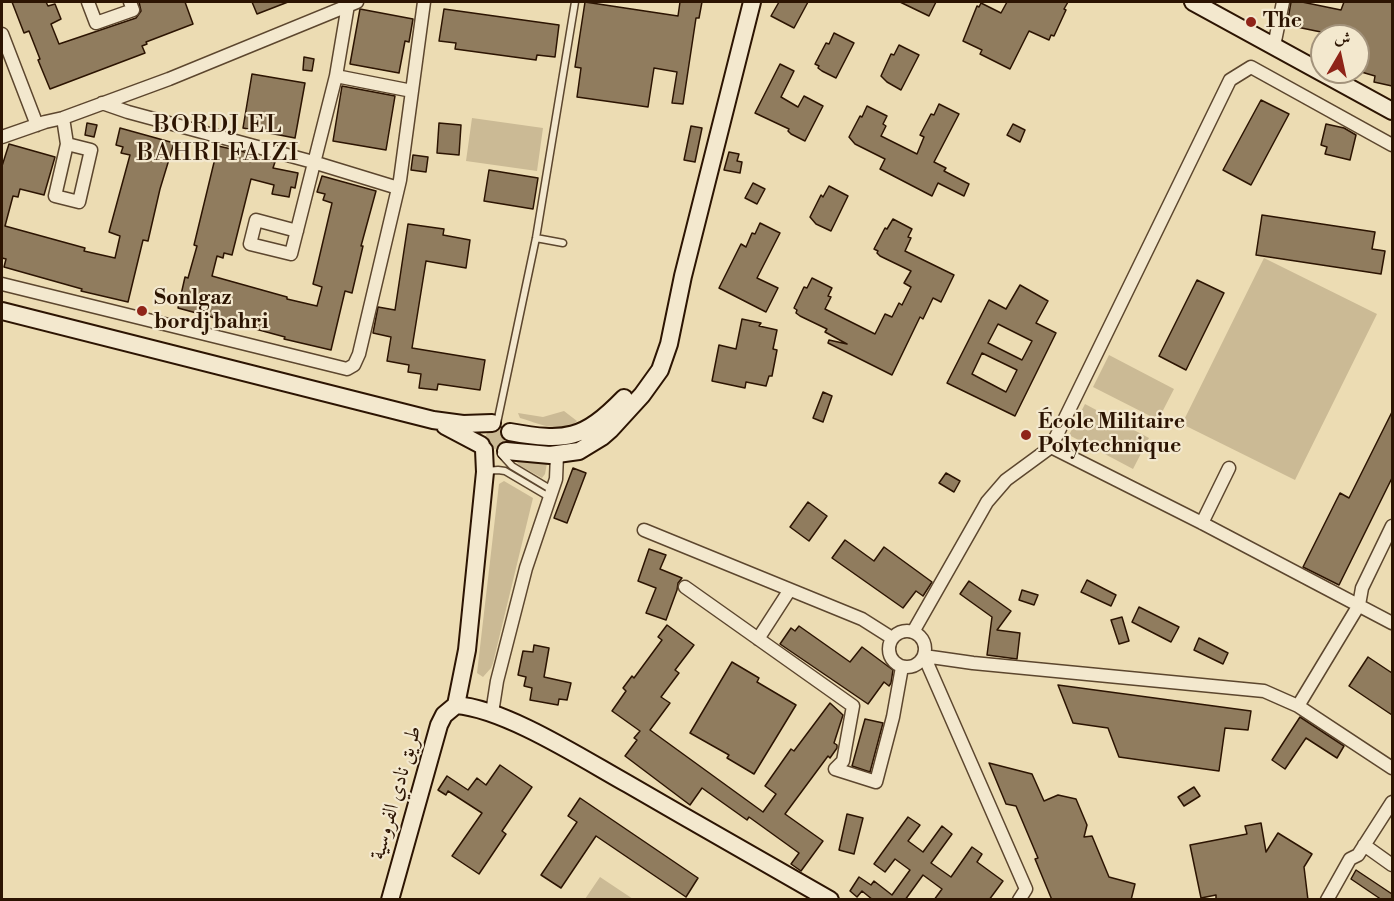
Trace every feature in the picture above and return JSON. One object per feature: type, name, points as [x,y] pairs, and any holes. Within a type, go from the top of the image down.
[{"type":"main road","points":[[433,420],[494,451],[557,455],[579,451],[602,437],[642,395],[660,370],[669,344],[672,322],[752,2]]},
{"type":"main road","points":[[1193,2],[1392,111]]},
{"type":"main road","points":[[2,311],[433,420],[500,426],[544,438],[572,436],[599,422],[643,379],[652,366],[664,335],[672,322]]},
{"type":"main road","points":[[500,426],[511,442],[494,451],[485,472],[467,650],[456,705],[492,713],[569,751],[830,900]]},
{"type":"main road","points":[[494,451],[480,440],[483,429],[500,426]]},
{"type":"main road","name":"طريق نادي الفروسية","points":[[390,900],[439,725],[444,715],[456,705]]},
{"type":"street","points":[[88,2],[96,23],[133,10],[130,2]]},
{"type":"street","points":[[2,284],[347,369],[354,365],[359,354],[398,188],[424,2]]},
{"type":"street","points":[[1274,46],[1283,2]]},
{"type":"street","points":[[297,231],[352,3]]},
{"type":"street","points":[[2,137],[37,124],[63,118],[169,79],[352,3]]},
{"type":"street","points":[[2,34],[37,124]]},
{"type":"street","points":[[914,632],[987,502],[1006,480],[1051,447],[1230,80],[1251,67],[1392,145]]},
{"type":"street","points":[[336,76],[412,91]]},
{"type":"street","points":[[102,103],[398,188]]},
{"type":"street","points":[[63,118],[67,144],[55,196],[79,202],[91,150],[67,144]]},
{"type":"street","points":[[1051,447],[1392,623]]},
{"type":"street","points":[[492,713],[497,681],[526,568],[557,473],[557,455]]},
{"type":"street","points":[[1202,523],[1229,468]]},
{"type":"street","points":[[1298,706],[1359,605],[1362,588],[1392,526]]},
{"type":"street","points":[[644,530],[862,619],[892,638]]},
{"type":"street","points":[[686,587],[853,706],[843,761],[835,769],[876,782],[893,717],[902,667]]},
{"type":"street","points":[[758,639],[789,591]]},
{"type":"street","points":[[924,656],[914,666],[902,667],[896,664],[889,655],[889,644],[892,638],[902,631],[914,632],[924,642],[924,656],[1026,889],[1019,900]]},
{"type":"street","points":[[924,656],[973,663],[1264,691],[1298,706],[1392,768]]},
{"type":"street","points":[[1326,900],[1350,859],[1358,855],[1392,802]]},
{"type":"street","points":[[1364,845],[1392,866]]},
{"type":"lane","points":[[500,426],[536,238],[575,2]]},
{"type":"lane","points":[[536,238],[563,243]]},
{"type":"lane","points":[[494,451],[551,493]]},
{"type":"lane","points":[[485,472],[505,471],[551,493]]},
{"type":"shaded area","points":[[472,118],[543,128],[537,171],[466,161]]},
{"type":"shaded area","points":[[1264,258],[1377,314],[1295,480],[1182,424]]},
{"type":"shaded area","points":[[1109,355],[1174,389],[1158,420],[1093,387]]},
{"type":"shaded area","points":[[1085,404],[1149,438],[1133,469],[1069,435]]},
{"type":"shaded area","points":[[564,411],[577,421],[557,428],[520,418],[518,413],[543,417]]},
{"type":"shaded area","points":[[495,429],[502,432],[505,439],[502,446],[495,449],[488,446],[485,439],[488,432]]},
{"type":"shaded area","points":[[513,457],[548,458],[545,474],[542,478],[519,465]]},
{"type":"shaded area","points":[[504,481],[533,498],[493,663],[483,677],[477,673],[499,484]]},
{"type":"shaded area","points":[[600,877],[633,899],[585,899]]},
{"type":"building","points":[[12,2],[46,2],[48,6],[55,4],[61,19],[51,24],[59,44],[136,18],[141,11],[139,2],[185,2],[193,24],[146,42],[147,44],[142,46],[145,53],[50,89],[29,31],[24,33]]},
{"type":"building","points":[[252,2],[288,2],[257,14]]},
{"type":"building","points":[[585,2],[678,16],[680,2],[702,2],[699,18],[696,18],[683,104],[672,103],[677,72],[654,68],[648,107],[577,97],[581,68],[575,67]]},
{"type":"building","points":[[779,2],[808,2],[794,28],[771,16]]},
{"type":"building","points":[[900,2],[936,2],[929,16]]},
{"type":"building","points":[[1007,2],[1068,2],[1054,36],[1051,35],[1049,40],[1029,31],[1010,69],[980,54],[982,50],[963,41],[977,6],[979,7],[981,3],[1001,13]]},
{"type":"building","points":[[1291,2],[1341,10],[1344,2],[1392,2],[1392,86],[1374,82],[1375,76],[1370,75],[1370,24],[1310,24],[1310,30],[1287,25]]},
{"type":"building","points":[[360,9],[413,19],[409,42],[405,41],[399,73],[350,64]]},
{"type":"building","points":[[444,9],[559,25],[555,57],[537,55],[536,60],[455,49],[456,43],[439,41]]},
{"type":"building","points":[[834,33],[854,43],[836,78],[822,71],[815,64]]},
{"type":"building","points":[[899,45],[919,55],[901,90],[881,76],[891,54],[894,55]]},
{"type":"building","points":[[304,57],[314,59],[312,71],[303,70]]},
{"type":"building","points":[[780,64],[794,71],[781,97],[798,107],[804,96],[823,106],[805,141],[791,134],[789,129],[755,113]]},
{"type":"building","points":[[252,74],[305,83],[295,138],[243,128]]},
{"type":"building","points":[[342,86],[395,96],[386,150],[333,141]]},
{"type":"building","points":[[1261,100],[1289,114],[1251,185],[1223,170]]},
{"type":"building","points":[[939,104],[959,114],[934,162],[946,168],[944,171],[969,184],[964,196],[938,183],[932,196],[880,169],[885,159],[855,144],[849,137],[867,106],[887,116],[883,124],[886,126],[881,136],[917,154],[924,137],[920,135]]},
{"type":"building","points":[[87,123],[97,125],[94,137],[85,135]]},
{"type":"building","points":[[439,123],[461,125],[459,155],[437,153]]},
{"type":"building","points":[[1013,124],[1025,130],[1020,142],[1007,135]]},
{"type":"building","points":[[1326,124],[1344,128],[1356,135],[1350,160],[1325,154],[1327,147],[1321,145]]},
{"type":"building","points":[[691,126],[702,128],[695,162],[684,160]]},
{"type":"building","points":[[120,128],[174,143],[148,241],[143,240],[128,302],[81,291],[82,289],[4,267],[6,259],[2,258],[2,166],[9,144],[55,157],[44,195],[20,189],[18,197],[13,196],[5,226],[85,248],[84,251],[115,258],[120,236],[109,232],[130,155],[121,153],[123,147],[116,145]]},
{"type":"building","points":[[218,146],[249,153],[249,156],[275,162],[273,168],[298,173],[295,188],[291,187],[289,197],[272,194],[274,185],[251,179],[232,255],[224,253],[223,258],[217,256],[212,276],[287,297],[287,299],[317,306],[322,287],[313,284],[332,203],[323,200],[325,194],[317,192],[322,176],[376,191],[361,246],[363,246],[352,293],[345,291],[331,350],[284,339],[285,337],[178,308],[185,277],[188,278],[197,246],[194,245]]},
{"type":"building","points":[[729,152],[739,154],[737,161],[742,162],[740,173],[724,170]]},
{"type":"building","points":[[413,155],[428,157],[426,172],[411,170]]},
{"type":"building","points":[[489,170],[538,178],[533,209],[484,201]]},
{"type":"building","points":[[753,183],[765,189],[757,204],[745,198]]},
{"type":"building","points":[[829,186],[848,196],[831,231],[816,224],[810,217],[821,195],[823,197]]},
{"type":"building","points":[[1262,215],[1375,232],[1372,249],[1385,251],[1381,274],[1256,255]]},
{"type":"building","points":[[893,219],[912,229],[905,251],[954,275],[941,302],[933,298],[923,319],[920,317],[892,375],[828,343],[829,340],[847,344],[825,332],[827,329],[800,316],[794,308],[804,287],[807,288],[812,278],[832,288],[828,296],[831,297],[825,309],[875,334],[885,314],[892,317],[899,303],[902,305],[911,287],[904,283],[911,271],[880,256],[874,249],[885,228],[887,229]]},
{"type":"building","points":[[760,223],[780,233],[757,278],[778,288],[766,312],[719,288],[741,244],[746,247],[752,233],[755,234]]},
{"type":"building","points":[[408,224],[444,229],[443,235],[470,240],[466,268],[426,261],[412,348],[485,360],[480,390],[438,384],[437,390],[419,388],[421,374],[408,372],[409,365],[387,361],[391,337],[373,333],[378,307],[395,310]]},
{"type":"building","points":[[1197,280],[1224,293],[1186,370],[1159,356]]},
{"type":"building","points":[[1020,285],[1048,301],[1036,323],[1056,333],[1015,416],[947,383],[989,300],[1006,309]],"holes":[[[998,324],[1032,341],[1022,360],[988,343]],[[982,353],[1017,370],[1006,392],[972,374]]]},
{"type":"building","points":[[742,319],[761,323],[759,326],[777,330],[773,349],[777,350],[772,376],[769,376],[766,386],[746,382],[745,388],[712,381],[719,345],[736,349]]},
{"type":"building","points":[[823,392],[832,396],[823,422],[813,418]]},
{"type":"building","points":[[1392,412],[1392,478],[1339,585],[1303,567],[1340,493],[1349,498]]},
{"type":"building","points":[[573,468],[586,473],[567,523],[554,518]]},
{"type":"building","points":[[946,473],[960,481],[954,492],[939,483]]},
{"type":"building","points":[[808,502],[827,516],[809,541],[790,527]]},
{"type":"building","points":[[845,540],[874,561],[884,547],[932,582],[923,596],[916,591],[903,608],[832,558]]},
{"type":"building","points":[[649,549],[666,555],[660,569],[682,578],[678,583],[666,620],[646,613],[656,588],[638,581]]},
{"type":"building","points":[[1087,580],[1116,595],[1111,606],[1081,592]]},
{"type":"building","points":[[969,581],[1011,611],[997,630],[1020,633],[1017,659],[987,655],[992,617],[960,594]]},
{"type":"building","points":[[1022,590],[1038,595],[1034,605],[1019,600]]},
{"type":"building","points":[[1139,607],[1179,627],[1171,642],[1132,622]]},
{"type":"building","points":[[1122,617],[1129,641],[1119,644],[1111,620]]},
{"type":"building","points":[[667,625],[694,645],[675,670],[679,673],[661,697],[670,703],[650,730],[763,812],[776,794],[765,786],[791,749],[794,751],[830,703],[843,715],[834,743],[837,748],[830,758],[828,756],[785,814],[823,841],[801,871],[791,864],[799,853],[749,817],[747,820],[702,788],[690,805],[625,756],[637,740],[634,738],[640,731],[612,711],[626,691],[623,688],[632,676],[634,678],[662,640],[658,637]]},
{"type":"building","points":[[799,626],[850,662],[862,647],[893,670],[891,683],[889,686],[884,682],[868,704],[780,644],[791,628],[795,631]]},
{"type":"building","points":[[1199,638],[1228,653],[1223,664],[1194,650]]},
{"type":"building","points":[[534,645],[549,648],[544,677],[571,683],[567,700],[559,699],[558,705],[530,700],[532,688],[524,686],[526,677],[518,675],[523,651],[533,652]]},
{"type":"building","points":[[1368,657],[1392,673],[1392,715],[1349,686]]},
{"type":"building","points":[[732,662],[759,678],[757,682],[796,705],[754,774],[727,758],[729,755],[690,733]]},
{"type":"building","points":[[1058,685],[1251,711],[1248,730],[1225,728],[1219,771],[1119,757],[1108,728],[1073,723]]},
{"type":"building","points":[[1300,717],[1344,746],[1337,758],[1306,738],[1285,769],[1272,760]]},
{"type":"building","points":[[865,719],[883,723],[870,772],[852,766]]},
{"type":"building","points":[[989,763],[1032,774],[1044,801],[1058,795],[1076,799],[1087,825],[1084,837],[1092,836],[1109,877],[1135,884],[1131,900],[1052,900],[1035,859],[1038,858],[1016,806],[1006,804]]},
{"type":"building","points":[[500,765],[532,787],[502,831],[506,834],[479,874],[452,856],[482,813],[448,791],[446,795],[438,790],[447,776],[468,790],[477,778],[486,785]]},
{"type":"building","points":[[1194,787],[1200,796],[1184,806],[1178,797]]},
{"type":"building","points":[[580,798],[698,878],[686,897],[596,836],[561,888],[541,875],[577,822],[568,816]]},
{"type":"building","points":[[847,814],[863,818],[854,854],[839,850]]},
{"type":"building","points":[[908,817],[920,825],[908,841],[923,852],[942,826],[952,834],[931,863],[951,877],[972,847],[982,854],[977,862],[1003,881],[989,900],[934,900],[942,889],[923,875],[905,900],[873,900],[862,891],[857,897],[850,891],[859,877],[871,885],[874,881],[892,895],[910,870],[895,859],[885,872],[874,864]]},
{"type":"building","points":[[1261,823],[1266,852],[1278,833],[1312,854],[1304,867],[1308,900],[1216,900],[1216,895],[1201,898],[1190,845],[1247,834],[1245,826]]},
{"type":"building","points":[[1356,870],[1392,894],[1392,900],[1382,900],[1351,879]]},
{"type":"place","name":"The","points":[[1251,22]]},
{"type":"place","name":"Sonlgaz bordj bahri","points":[[142,311]]},
{"type":"place","name":"École Militaire Polytechnique","points":[[1026,435]]},
{"type":"district","name":"BORDJ EL BAHRI FAIZI","points":[[218,140]]}]
